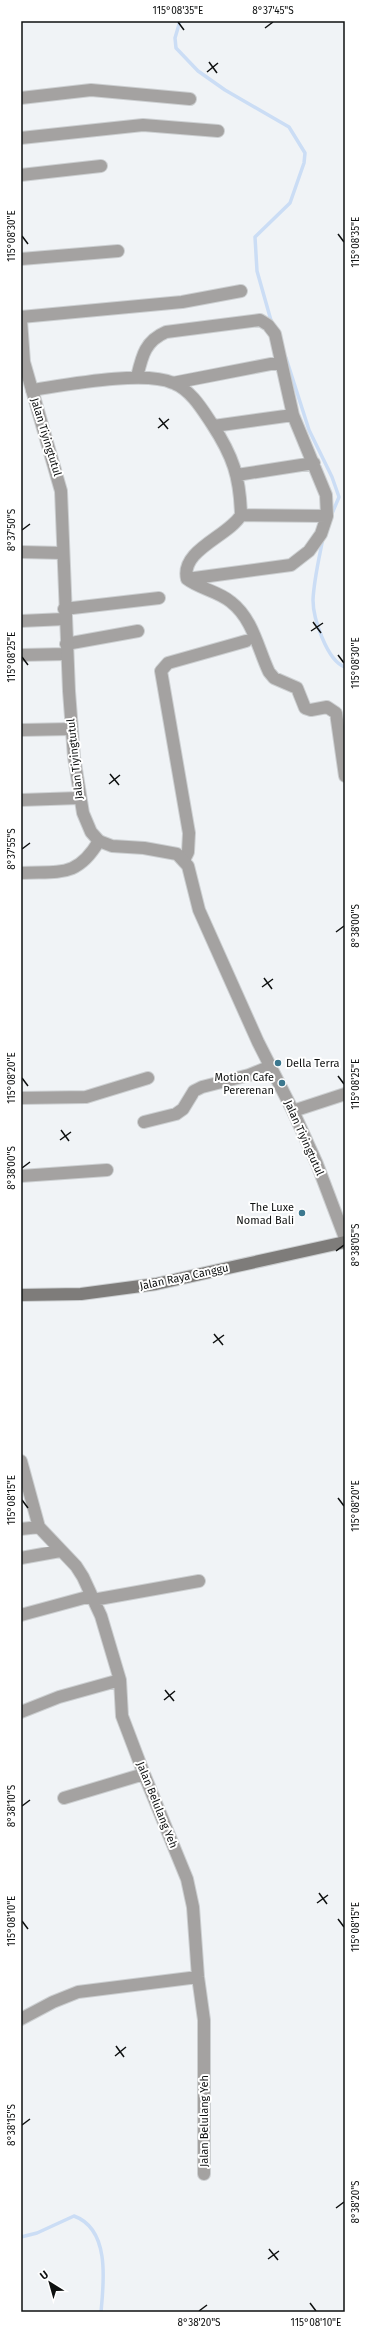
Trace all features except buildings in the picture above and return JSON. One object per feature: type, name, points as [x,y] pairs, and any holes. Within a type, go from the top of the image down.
[{"type":"main road","name":"Jalan Raya Canggu","points":[[21,1295],[81,1294],[156,1284],[345,1242]]},
{"type":"street","points":[[21,98],[91,90],[190,99]]},
{"type":"street","points":[[21,138],[131,125],[218,131]]},
{"type":"street","points":[[21,175],[101,166]]},
{"type":"street","points":[[21,259],[118,251]]},
{"type":"street","points":[[21,317],[182,302],[241,291]]},
{"type":"street","points":[[137,377],[142,356],[148,344],[156,336],[166,332],[248,320],[260,320],[268,325],[275,334],[293,415],[326,495],[327,516],[321,534],[309,551],[291,565],[187,579]]},
{"type":"street","name":"Jalan Tiyingtutul","points":[[21,327],[24,362],[59,476],[63,506],[64,614],[71,729],[79,798],[91,832],[99,841]]},
{"type":"street","points":[[32,390],[137,377],[173,383],[281,362]]},
{"type":"street","points":[[173,383],[191,395],[214,426],[233,460],[237,475],[241,515]]},
{"type":"street","points":[[214,426],[293,415]]},
{"type":"street","points":[[237,475],[314,463]]},
{"type":"street","points":[[187,579],[186,567],[198,551],[241,515],[327,516]]},
{"type":"street","points":[[21,552],[63,553]]},
{"type":"street","points":[[187,579],[218,594],[231,602],[243,613],[249,623],[269,672],[274,678],[297,688],[305,708],[311,710],[327,706],[336,713],[345,776]]},
{"type":"street","points":[[21,621],[159,598]]},
{"type":"street","points":[[21,655],[66,649],[138,631]]},
{"type":"street","points":[[21,874],[63,871],[76,868],[84,862],[99,841],[112,846],[165,851],[177,854],[184,860],[188,852],[189,833],[161,671],[168,663],[246,641]]},
{"type":"street","points":[[21,730],[71,729]]},
{"type":"street","points":[[21,800],[79,798]]},
{"type":"street","name":"Jalan Tiyingtutul","points":[[184,860],[190,872],[199,910],[258,1042],[293,1111],[317,1164],[345,1238]]},
{"type":"street","points":[[144,1122],[176,1114],[183,1109],[194,1091],[202,1087],[248,1075],[271,1066]]},
{"type":"street","points":[[21,1098],[86,1097],[148,1078]]},
{"type":"street","points":[[293,1111],[345,1094]]},
{"type":"street","points":[[21,1176],[107,1170]]},
{"type":"street","name":"Jalan Belulang Yeh","points":[[21,1463],[26,1500],[38,1527],[76,1566],[83,1577],[101,1616],[120,1680],[122,1716],[187,1879],[193,1907],[198,1977],[204,2020],[204,2174]]},
{"type":"street","points":[[21,1530],[38,1527]]},
{"type":"street","points":[[21,1558],[60,1550]]},
{"type":"street","points":[[21,1615],[92,1598],[199,1581]]},
{"type":"street","points":[[21,1712],[59,1697],[120,1680]]},
{"type":"street","points":[[64,1798],[144,1774]]},
{"type":"street","points":[[21,2019],[53,2002],[78,1992],[198,1977]]},
{"type":"waterway","points":[[180,21],[175,38],[176,48],[198,71],[225,90],[289,127],[305,153],[304,163],[290,203],[255,237],[257,271],[272,324]]},
{"type":"waterway","points":[[286,358],[309,430],[332,477],[339,497],[331,516]]},
{"type":"waterway","points":[[323,538],[314,584],[313,600],[315,617],[322,638],[332,657],[345,667]]},
{"type":"waterway","points":[[21,2237],[37,2233],[74,2216],[86,2223],[94,2232],[102,2257],[103,2286],[101,2312]]},
{"type":"place","name":"Della Terra","points":[[278,1063]]},
{"type":"place","name":"Motion Cafe Pererenan","points":[[282,1083]]},
{"type":"place","name":"The Luxe Nomad Bali","points":[[302,1213]]}]
